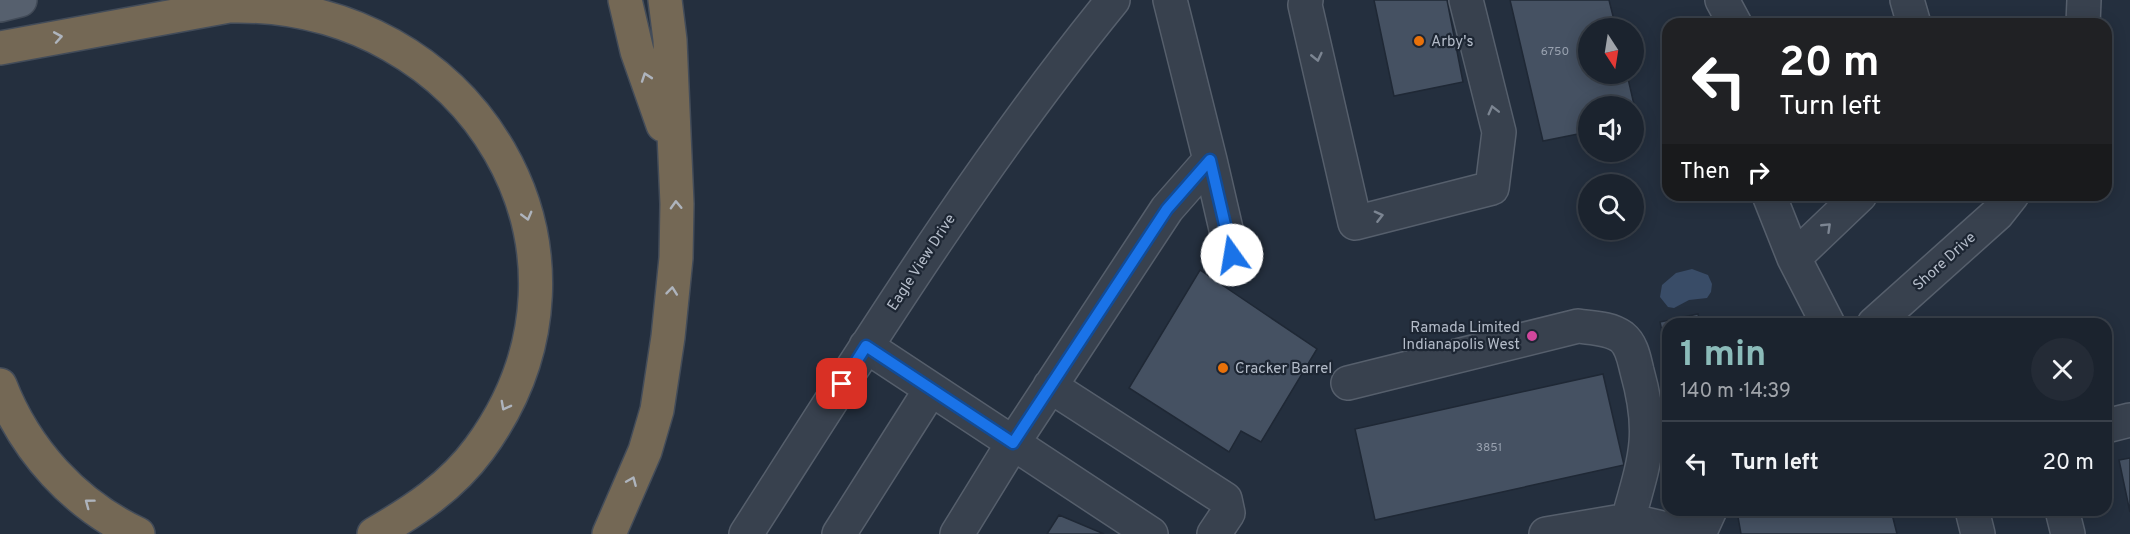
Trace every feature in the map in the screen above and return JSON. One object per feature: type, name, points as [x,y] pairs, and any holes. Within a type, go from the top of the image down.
[{"type":"highway","points":[[625,0],[637,51],[672,152]]},
{"type":"highway","points":[[609,534],[645,451],[657,410],[676,258],[677,204],[672,152],[670,40],[665,0]]},
{"type":"highway","points":[[0,48],[230,6],[255,4],[294,7],[348,19],[374,29],[398,43],[443,75],[480,117],[497,140],[509,165],[528,217],[534,244],[536,299],[526,354],[507,404],[478,450],[440,491],[419,508],[374,534]]},
{"type":"highway","points":[[0,385],[13,415],[62,482],[106,516],[138,534]]},
{"type":"main road","points":[[0,5],[20,0]]},
{"type":"street","name":"Eagle View Drive","points":[[746,534],[866,346],[977,179],[1113,0]]},
{"type":"street","points":[[1170,0],[1232,255]]},
{"type":"street","points":[[1306,0],[1305,5],[1355,223],[1492,188],[1499,132],[1466,0]]},
{"type":"street","points":[[1722,0],[1726,18]]},
{"type":"street","points":[[1722,0],[1732,18]]},
{"type":"street","points":[[1907,0],[1912,18]]},
{"type":"street","points":[[2083,18],[2084,0]]},
{"type":"street","points":[[957,534],[1013,443],[1167,209],[1210,160]]},
{"type":"street","points":[[1771,201],[1794,258],[1825,318]]},
{"type":"street","points":[[1794,258],[1854,201]]},
{"type":"street","name":"Shore Drive","points":[[1881,318],[1997,214],[2007,201]]},
{"type":"street","points":[[1348,383],[1578,326],[1606,330],[1622,338],[1631,350],[1643,392],[1649,425],[1647,452],[1628,520]]},
{"type":"street","points":[[866,346],[1151,534]]},
{"type":"street","points":[[1050,386],[1225,499],[1228,513],[1214,534]]},
{"type":"street","points":[[839,534],[931,389]]},
{"type":"street","points":[[2112,424],[2130,420]]},
{"type":"street","points":[[1699,534],[1707,516]]},
{"type":"street","points":[[1974,516],[1978,534]]},
{"type":"street","points":[[2064,516],[2068,534]]},
{"type":"street","points":[[1557,533],[1628,520],[1688,534]]},
{"type":"water","points":[[1692,269],[1708,275],[1712,284],[1711,292],[1707,298],[1689,300],[1674,308],[1668,307],[1660,297],[1662,285],[1676,273]]},
{"type":"building","name":"Arby's","points":[[1374,0],[1447,0],[1463,82],[1394,96]]},
{"type":"building","points":[[1510,0],[1609,0],[1614,18],[1578,18],[1578,84],[1629,84],[1632,96],[1578,96],[1578,134],[1543,141]]},
{"type":"building","name":"Cracker Barrel","points":[[1200,270],[1317,349],[1261,442],[1241,431],[1229,452],[1129,388]]},
{"type":"building","points":[[1698,314],[1699,318],[1679,318]]},
{"type":"building","points":[[1603,374],[1624,465],[1375,520],[1355,429]]},
{"type":"building","points":[[2130,458],[2130,512],[2119,460]]},
{"type":"building","points":[[1059,515],[1104,534],[1047,534]]},
{"type":"building","points":[[1892,516],[1897,534],[1741,534],[1738,517]]},
{"type":"place","name":"Arby's","points":[[1419,41]]},
{"type":"place","name":"Ramada Limited Indianapolis West","points":[[1532,336]]},
{"type":"place","name":"Cracker Barrel","points":[[1223,368]]},
{"type":"route","points":[[842,384],[866,346],[1013,443],[1167,209],[1210,160],[1232,255]]}]
